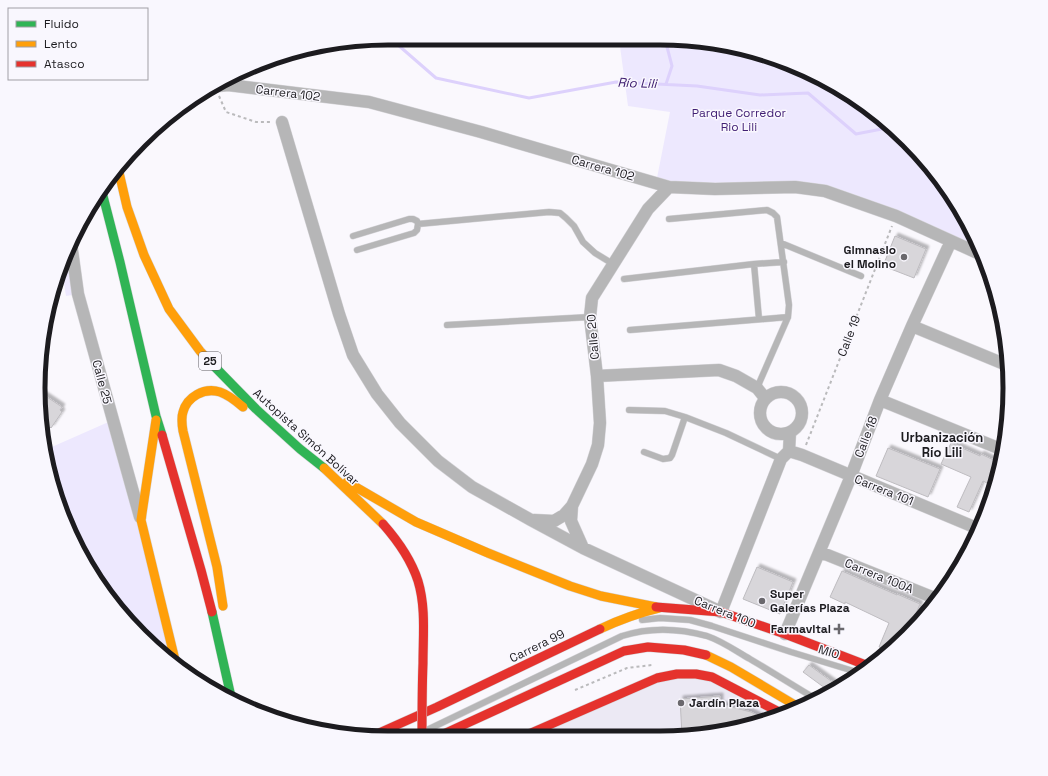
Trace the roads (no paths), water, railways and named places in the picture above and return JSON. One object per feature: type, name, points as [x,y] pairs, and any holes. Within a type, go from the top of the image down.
[{"type":"main road","name":"Autopista Simón Bolívar","points":[[120,175],[127,208],[144,255],[169,308],[200,351],[256,409],[300,449],[329,472],[383,524],[395,536],[406,553],[415,571],[421,592],[423,614],[422,731]]},
{"type":"main road","points":[[103,197],[156,416],[201,570],[214,619],[230,692]]},
{"type":"main road","points":[[225,617],[217,567],[183,430],[182,419],[184,409],[199,393],[210,390],[218,391],[226,394],[300,449]]},
{"type":"main road","name":"Calle 25","points":[[156,416],[141,520],[174,656]]},
{"type":"main road","points":[[329,472],[416,522],[494,556],[570,586],[601,596],[659,608]]},
{"type":"main road","name":"Carrera 99","points":[[384,731],[613,623],[642,612],[659,608],[722,612]]},
{"type":"main road","name":"Carrera 100","points":[[722,612],[786,634],[863,664]]},
{"type":"main road","points":[[228,639],[231,693]]},
{"type":"main road","points":[[450,731],[624,651],[648,647],[684,650],[708,655],[793,704]]},
{"type":"main road","points":[[535,731],[657,678],[677,674],[696,674],[712,677],[776,711]]},
{"type":"street","name":"Carrera 102","points":[[218,90],[228,85],[369,102],[481,132],[669,187],[715,189],[795,187],[825,191],[896,216],[975,252]]},
{"type":"street","name":"Carrera 100","points":[[282,122],[339,314],[353,355],[377,394],[400,423],[438,461],[472,487],[583,548],[722,612]]},
{"type":"street","name":"Calle 20","points":[[531,520],[554,521],[564,515],[572,506],[592,464],[598,444],[600,423],[590,317],[592,298],[648,209],[669,187]]},
{"type":"street","name":"Calle 18","points":[[786,634],[851,476],[880,400],[951,241]]},
{"type":"street","name":"Calle 25","points":[[72,254],[78,294],[141,520]]},
{"type":"street","points":[[912,326],[1002,363]]},
{"type":"street","points":[[596,376],[719,370],[736,376],[757,388],[765,398]]},
{"type":"street","points":[[779,391],[793,395],[802,407],[800,422],[796,428],[784,434],[778,434],[767,429],[763,425],[759,414],[762,402],[765,398],[772,393],[779,391]]},
{"type":"street","points":[[880,400],[997,448]]},
{"type":"street","points":[[722,612],[785,455],[790,432]]},
{"type":"street","name":"Carrera 101","points":[[785,455],[802,456],[974,527]]},
{"type":"street","name":"Calle 20","points":[[572,506],[571,521],[583,548]]},
{"type":"street","name":"Carrera 100A","points":[[820,552],[932,597]]},
{"type":"lane","points":[[669,219],[767,210],[777,217],[789,305],[788,316],[757,388]]},
{"type":"lane","points":[[418,224],[549,212],[560,213],[574,226],[583,242],[595,253],[613,264]]},
{"type":"lane","points":[[353,236],[409,219],[417,221],[418,224],[417,230],[414,233],[357,250]]},
{"type":"lane","points":[[781,243],[862,276]]},
{"type":"lane","points":[[624,279],[784,262]]},
{"type":"lane","points":[[754,264],[759,319]]},
{"type":"lane","points":[[630,330],[788,316]]},
{"type":"lane","points":[[447,325],[590,317]]},
{"type":"lane","points":[[629,410],[665,411],[685,417],[785,455]]},
{"type":"lane","points":[[644,452],[663,459],[670,458],[685,417]]},
{"type":"lane","name":"MIO","points":[[639,621],[660,618],[690,620],[854,671]]},
{"type":"lane","points":[[590,641],[618,627],[632,622]]},
{"type":"lane","points":[[425,731],[622,636],[647,630],[660,629],[687,632],[726,644],[811,696]]},
{"type":"lane","points":[[416,724],[430,718]]},
{"type":"waterway","name":"Río Lili","points":[[398,45],[436,78],[529,98],[616,82],[697,86],[760,95],[808,93],[856,134],[884,129]]},
{"type":"waterway","points":[[666,84],[672,66],[667,45]]},
{"type":"place","name":"Gimnasio el Molino","points":[[904,257]]},
{"type":"place","name":"Super Galerías Plaza","points":[[762,601]]},
{"type":"place","name":"Farmavital","points":[[839,629]]},
{"type":"place","name":"Jardín Plaza","points":[[681,703]]},
{"type":"district","name":"Urbanización Río Lili","points":[[942,444]]},
{"type":"park label","name":"Parque Corredor Rio Lili","points":[[739,120]]}]
